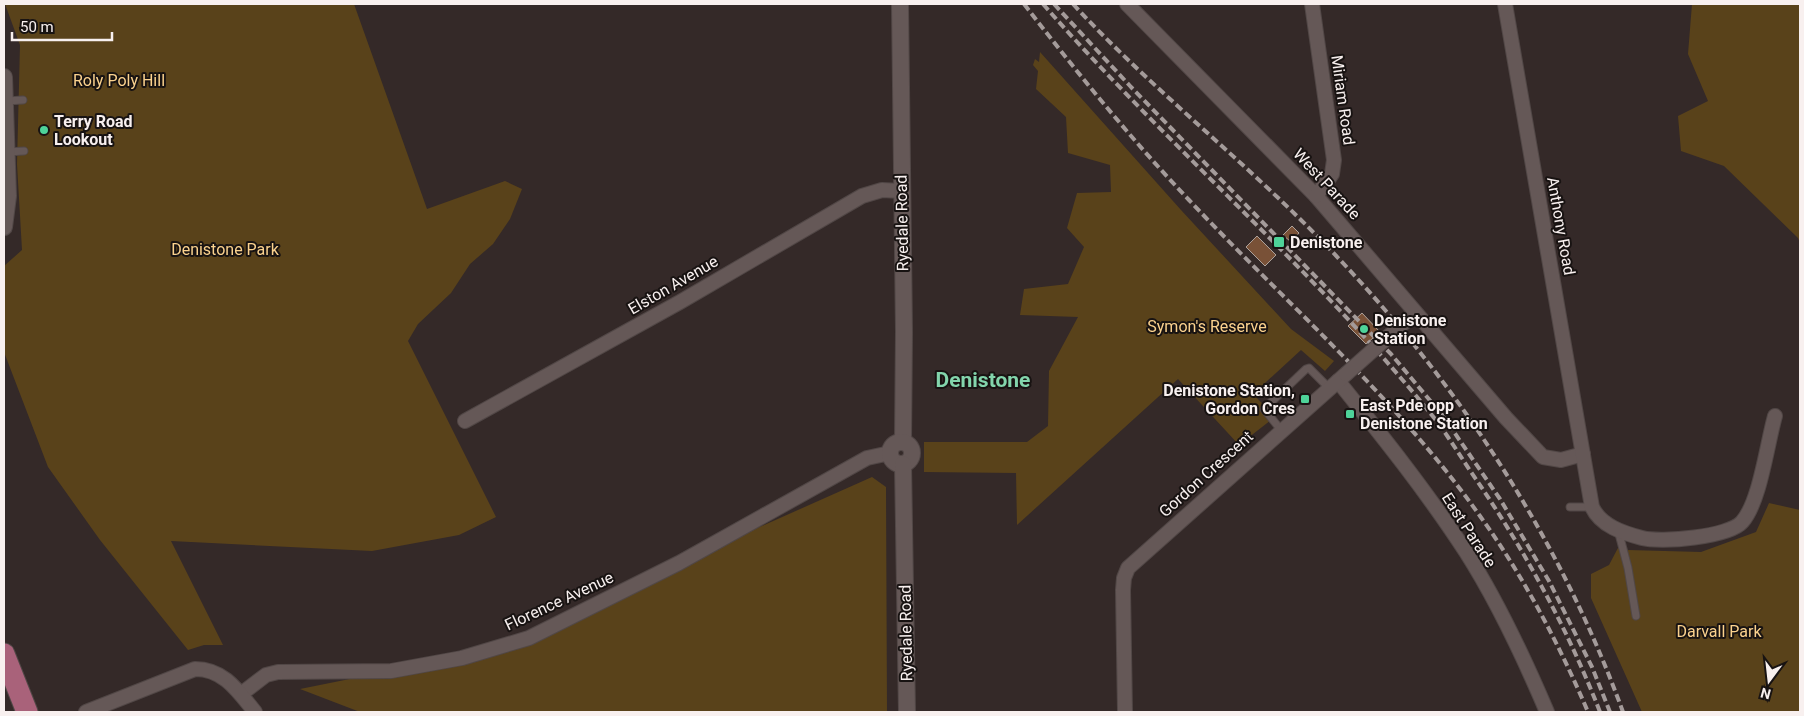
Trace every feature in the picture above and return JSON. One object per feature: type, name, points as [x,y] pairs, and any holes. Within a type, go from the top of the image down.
[{"type":"main road","points":[[4,654],[27,712]]},
{"type":"street","name":"Ryedale Road","points":[[900,4],[904,332],[903,442]]},
{"type":"street","name":"West Parade","points":[[1127,4],[1316,196],[1411,315],[1543,457],[1561,460],[1583,454]]},
{"type":"street","name":"Miriam Road","points":[[1312,4],[1334,160],[1332,174],[1316,196]]},
{"type":"street","name":"Anthony Road","points":[[1506,4],[1592,507]]},
{"type":"street","points":[[4,77],[8,196],[4,227]]},
{"type":"street","name":"Elston Avenue","points":[[465,421],[680,302],[862,196],[882,190],[902,191]]},
{"type":"street","name":"Gordon Crescent","points":[[1125,712],[1123,590],[1124,578],[1128,568],[1411,315]]},
{"type":"street","name":"East Parade","points":[[1338,381],[1405,464],[1467,554],[1524,658],[1547,712]]},
{"type":"street","points":[[1592,507],[1605,523],[1618,530],[1644,539],[1698,538],[1737,527],[1744,520],[1755,497],[1775,416]]},
{"type":"street","points":[[903,442],[909,445],[912,455],[909,461],[903,464],[895,463],[890,453],[895,444],[903,442]]},
{"type":"street","name":"Florence Avenue","points":[[241,694],[266,675],[278,672],[391,671],[462,658],[529,638],[679,563],[867,458],[890,453]]},
{"type":"street","name":"Ryedale Road","points":[[903,464],[907,712]]},
{"type":"street","points":[[86,712],[195,669],[217,672],[241,694],[255,712]]},
{"type":"lane","points":[[6,100],[23,100]]},
{"type":"lane","points":[[7,152],[24,151]]},
{"type":"lane","points":[[1281,430],[1264,408],[1306,369],[1310,368],[1338,381]]},
{"type":"lane","points":[[1570,507],[1592,507]]},
{"type":"lane","points":[[1618,530],[1628,568],[1636,616]]},
{"type":"green space","name":"Denistone Park","points":[[5,4],[354,4],[427,209],[505,181],[522,189],[510,219],[493,244],[470,264],[451,293],[418,324],[408,341],[496,517],[459,535],[372,551],[171,541],[223,645],[204,645],[188,650],[100,540],[48,467],[4,352],[4,266],[22,250],[17,164],[20,45]]},
{"type":"green space","points":[[1692,4],[1800,4],[1800,243],[1798,238],[1724,166],[1681,151],[1678,116],[1708,101],[1688,54]]},
{"type":"green space","name":"Symon's Reserve","points":[[1040,52],[1181,210],[1291,329],[1334,361],[1325,371],[1301,350],[1253,394],[1275,417],[1239,445],[1178,379],[1017,525],[1016,473],[924,472],[924,442],[1027,442],[1048,426],[1049,371],[1078,317],[1020,315],[1024,289],[1068,284],[1084,247],[1067,228],[1077,193],[1111,192],[1110,165],[1068,153],[1066,117],[1036,89],[1038,71],[1033,65],[1035,59],[1039,62]]},
{"type":"green space","points":[[872,477],[886,487],[887,712],[360,712],[300,689],[519,645],[679,563]]},
{"type":"green space","name":"Darvall Park","points":[[1769,503],[1800,510],[1800,712],[1642,712],[1591,598],[1591,574],[1609,565],[1619,546],[1628,550],[1701,552],[1756,532]]},
{"type":"building","points":[[1292,226],[1299,233],[1291,242],[1283,235]]},
{"type":"building","points":[[1257,236],[1276,255],[1265,266],[1246,247]]},
{"type":"building","name":"Denistone Station","points":[[1362,313],[1380,332],[1366,344],[1348,326]]},
{"type":"railway","points":[[1024,4],[1104,104],[1167,177],[1340,353],[1448,473],[1496,539],[1526,587],[1553,636],[1588,712]]},
{"type":"railway","points":[[1043,4],[1140,108],[1292,260],[1389,365],[1435,419],[1490,500],[1543,588],[1573,649],[1600,712]]},
{"type":"railway","points":[[1054,4],[1131,87],[1391,354],[1443,416],[1500,499],[1549,581],[1592,667],[1610,712]]},
{"type":"railway","points":[[1073,4],[1128,60],[1301,220],[1353,274],[1402,330],[1490,448],[1529,511],[1564,576],[1595,643],[1623,712]]},
{"type":"place","name":"Terry Road Lookout","points":[[44,130]]},
{"type":"place","name":"Denistone","points":[[1279,242]]},
{"type":"place","name":"Denistone Station","points":[[1364,329]]},
{"type":"place","name":"Denistone Station, Gordon Cres","points":[[1305,399]]},
{"type":"place","name":"East Pde opp Denistone Station","points":[[1350,414]]},
{"type":"district","name":"Denistone","points":[[983,380]]},
{"type":"park label","name":"Roly Poly Hill","points":[[119,80]]}]
